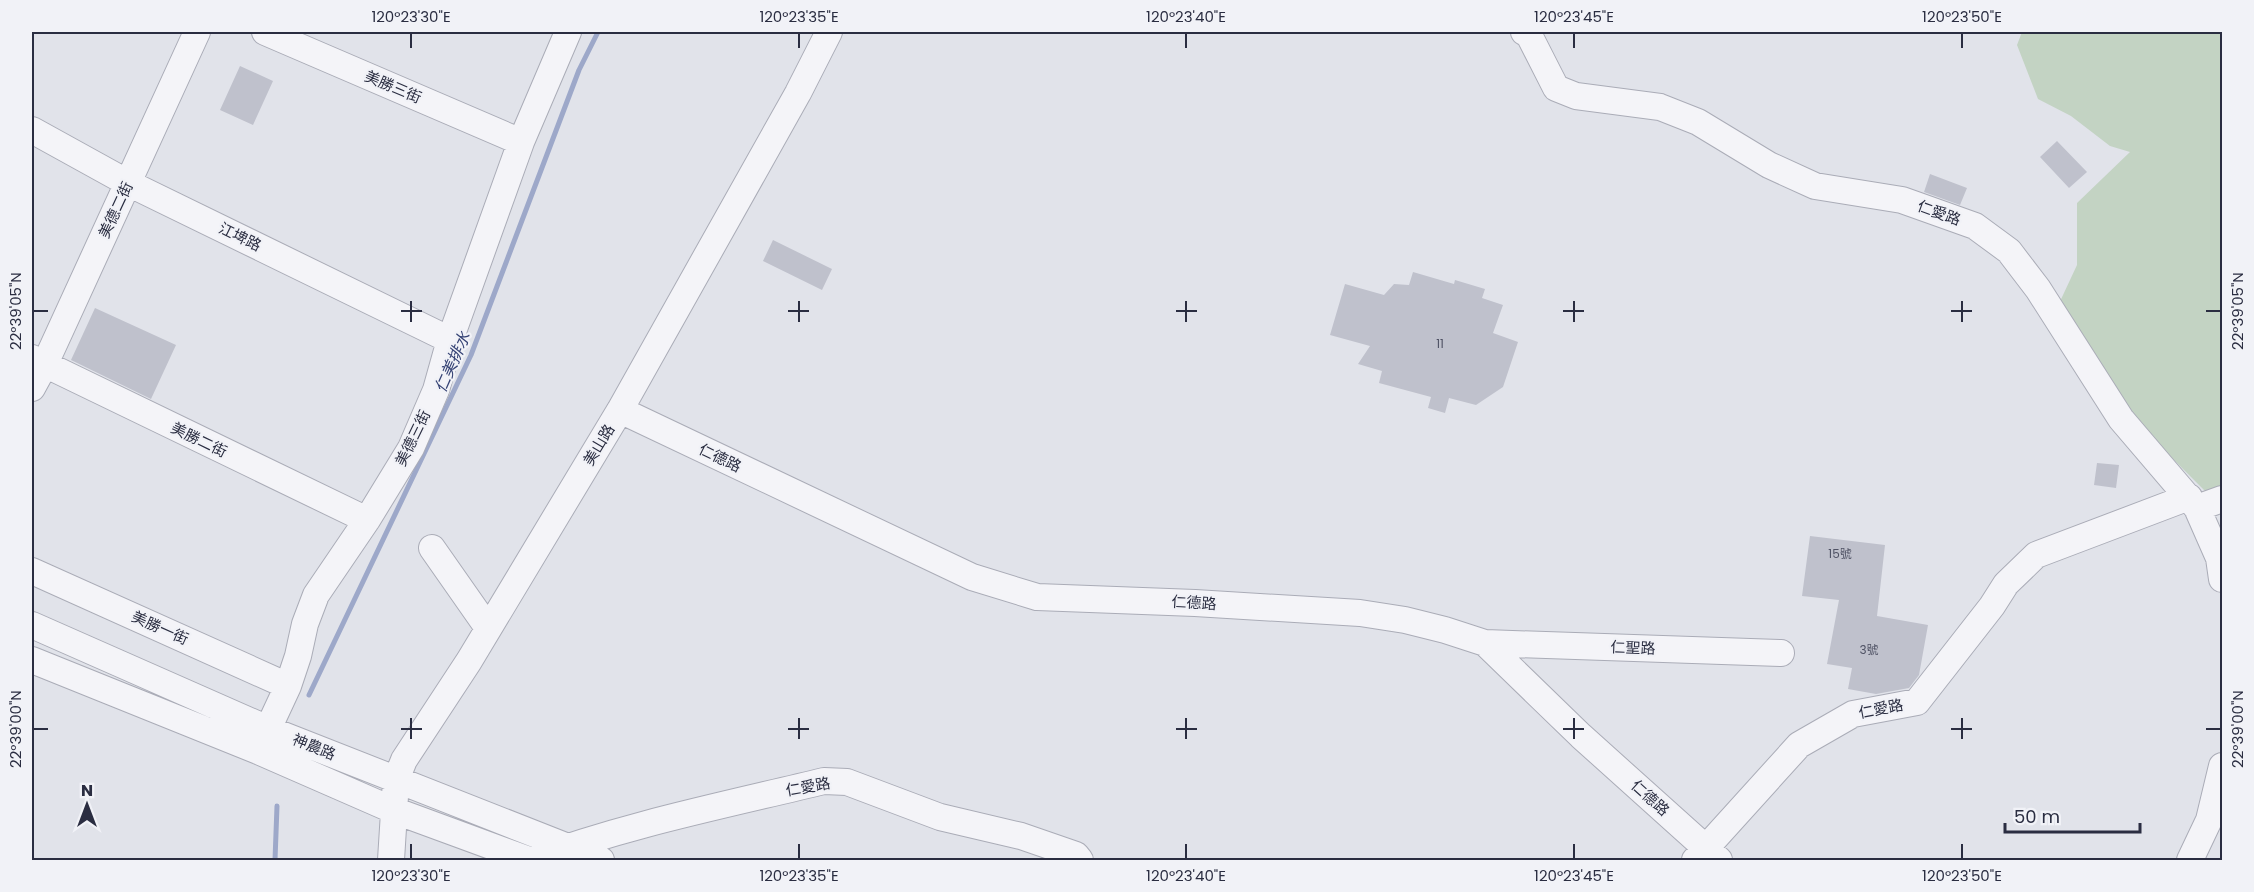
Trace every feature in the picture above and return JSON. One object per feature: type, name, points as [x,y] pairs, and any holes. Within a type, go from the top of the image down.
[{"type":"street","name":"美德二街","points":[[36,371],[128,183],[198,32]]},
{"type":"street","name":"美勝三街","points":[[265,32],[521,142]]},
{"type":"street","name":"美德三街","points":[[268,729],[288,686],[305,624],[316,595],[367,520],[411,448],[436,390],[450,340],[521,142],[568,32]]},
{"type":"street","name":"美山路","points":[[391,861],[396,780],[404,760],[488,628],[620,410],[798,93],[829,32]]},
{"type":"street","name":"仁愛路","points":[[1524,32],[1528,33],[1556,88],[1576,96],[1660,107],[1698,122],[1769,165],[1815,186],[1902,200],[1975,226],[2010,251],[2038,289],[2121,418],[2193,502],[2219,558],[2223,579]]},
{"type":"street","name":"江埤路","points":[[32,130],[128,183],[450,340]]},
{"type":"street","name":"美勝二街","points":[[36,371],[367,520]]},
{"type":"street","name":"仁德路","points":[[620,410],[972,577],[1037,597],[1195,603],[1360,613],[1405,620],[1485,643],[1707,857]]},
{"type":"street","points":[[2193,502],[2223,499]]},
{"type":"street","name":"仁愛路","points":[[1707,857],[1799,745],[1853,714],[1917,702],[1992,606],[2006,584],[2036,555],[2193,502]]},
{"type":"street","points":[[432,548],[488,628]]},
{"type":"street","name":"美勝一街","points":[[32,571],[288,686]]},
{"type":"street","name":"神農路","points":[[32,626],[268,729],[601,861]]},
{"type":"street","name":"仁聖路","points":[[1485,643],[1781,653]]},
{"type":"street","name":"神農路","points":[[32,660],[258,751],[393,810],[530,861]]},
{"type":"street","points":[[2190,861],[2209,820],[2223,765]]},
{"type":"street","name":"仁愛路","points":[[530,861],[646,824],[824,781],[847,782],[940,817],[1021,836],[1076,855],[1080,861]]},
{"type":"green space","points":[[2022,32],[2222,32],[2222,499],[2215,501],[2149,435],[2056,310],[2077,265],[2077,203],[2130,152],[2110,146],[2071,116],[2038,99],[2017,45]]},
{"type":"building","points":[[240,66],[273,81],[253,125],[220,110]]},
{"type":"building","points":[[2057,141],[2087,172],[2069,188],[2040,157]]},
{"type":"building","points":[[1930,174],[1967,188],[1960,205],[1924,192]]},
{"type":"building","points":[[773,240],[832,269],[822,290],[763,261]]},
{"type":"building","points":[[1413,272],[1454,284],[1455,280],[1485,289],[1482,298],[1503,305],[1493,333],[1518,342],[1503,387],[1476,405],[1449,398],[1445,413],[1428,408],[1431,397],[1379,383],[1382,371],[1358,364],[1370,346],[1330,335],[1345,284],[1384,295],[1394,284],[1409,285]]},
{"type":"building","points":[[95,308],[176,345],[151,399],[71,360]]},
{"type":"building","points":[[2097,463],[2119,465],[2116,488],[2094,485]]},
{"type":"building","points":[[1810,536],[1885,545],[1877,616],[1928,625],[1919,675],[1909,688],[1876,694],[1848,689],[1852,668],[1827,664],[1839,600],[1802,596]]},
{"type":"waterway","name":"仁美排水","points":[[309,695],[471,355],[579,70],[598,32]]},
{"type":"waterway","name":"仁美排水","points":[[275,860],[277,806]]}]
